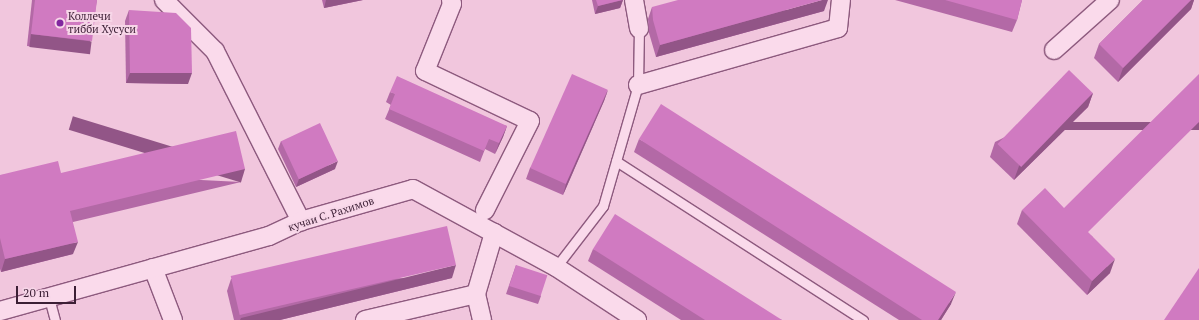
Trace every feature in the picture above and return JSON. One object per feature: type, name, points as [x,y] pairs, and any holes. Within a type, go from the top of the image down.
[{"type":"street","points":[[164,0],[215,51],[301,221]]},
{"type":"street","points":[[451,0],[452,4],[425,71],[530,121],[485,210]]},
{"type":"street","points":[[634,0],[640,29]]},
{"type":"street","points":[[638,84],[838,28],[841,0]]},
{"type":"street","points":[[1054,50],[1110,0]]},
{"type":"street","name":"кучаи С. Рахимов","points":[[0,311],[269,236],[301,221],[413,188],[556,267],[637,320]]},
{"type":"street","points":[[482,320],[476,294],[494,233]]},
{"type":"street","points":[[153,268],[173,320]]},
{"type":"street","points":[[365,320],[476,294]]},
{"type":"lane","points":[[556,267],[603,206],[638,84],[640,29]]},
{"type":"lane","points":[[616,161],[863,320]]},
{"type":"lane","points":[[49,298],[55,320]]},
{"type":"building","name":"Коллечи тибби Хусуси","points":[[35,0],[97,0],[92,41],[31,34]]},
{"type":"building","points":[[596,0],[622,0],[598,6]]},
{"type":"building","points":[[678,0],[822,0],[660,45],[653,20],[652,7]]},
{"type":"building","points":[[945,0],[1022,0],[1017,20]]},
{"type":"building","points":[[1143,0],[1191,0],[1123,68],[1099,44]]},
{"type":"building","points":[[129,10],[176,13],[191,28],[192,73],[130,73]]},
{"type":"building","points":[[1069,70],[1093,93],[1021,167],[997,144]]},
{"type":"building","points":[[572,74],[608,90],[566,184],[530,168]]},
{"type":"building","points":[[1199,74],[1199,122],[1088,232],[1115,259],[1092,281],[1022,210],[1045,188],[1064,208]]},
{"type":"building","points":[[397,76],[507,126],[499,143],[489,139],[484,151],[389,109],[395,94],[390,92]]},
{"type":"building","points":[[661,104],[956,292],[938,320],[922,320],[639,139]]},
{"type":"building","points":[[320,123],[338,161],[299,179],[281,141]]},
{"type":"building","points":[[236,131],[245,169],[70,211],[78,242],[5,259],[0,238],[0,175],[58,161],[61,173]]},
{"type":"building","points":[[615,214],[782,320],[705,320],[593,249]]},
{"type":"building","points":[[447,226],[456,265],[240,315],[231,276]]},
{"type":"building","points":[[516,265],[547,275],[541,296],[509,286]]},
{"type":"building","points":[[1199,268],[1199,320],[1164,320]]},
{"type":"place","name":"Коллечи тибби Хусуси","points":[[60,23]]}]
